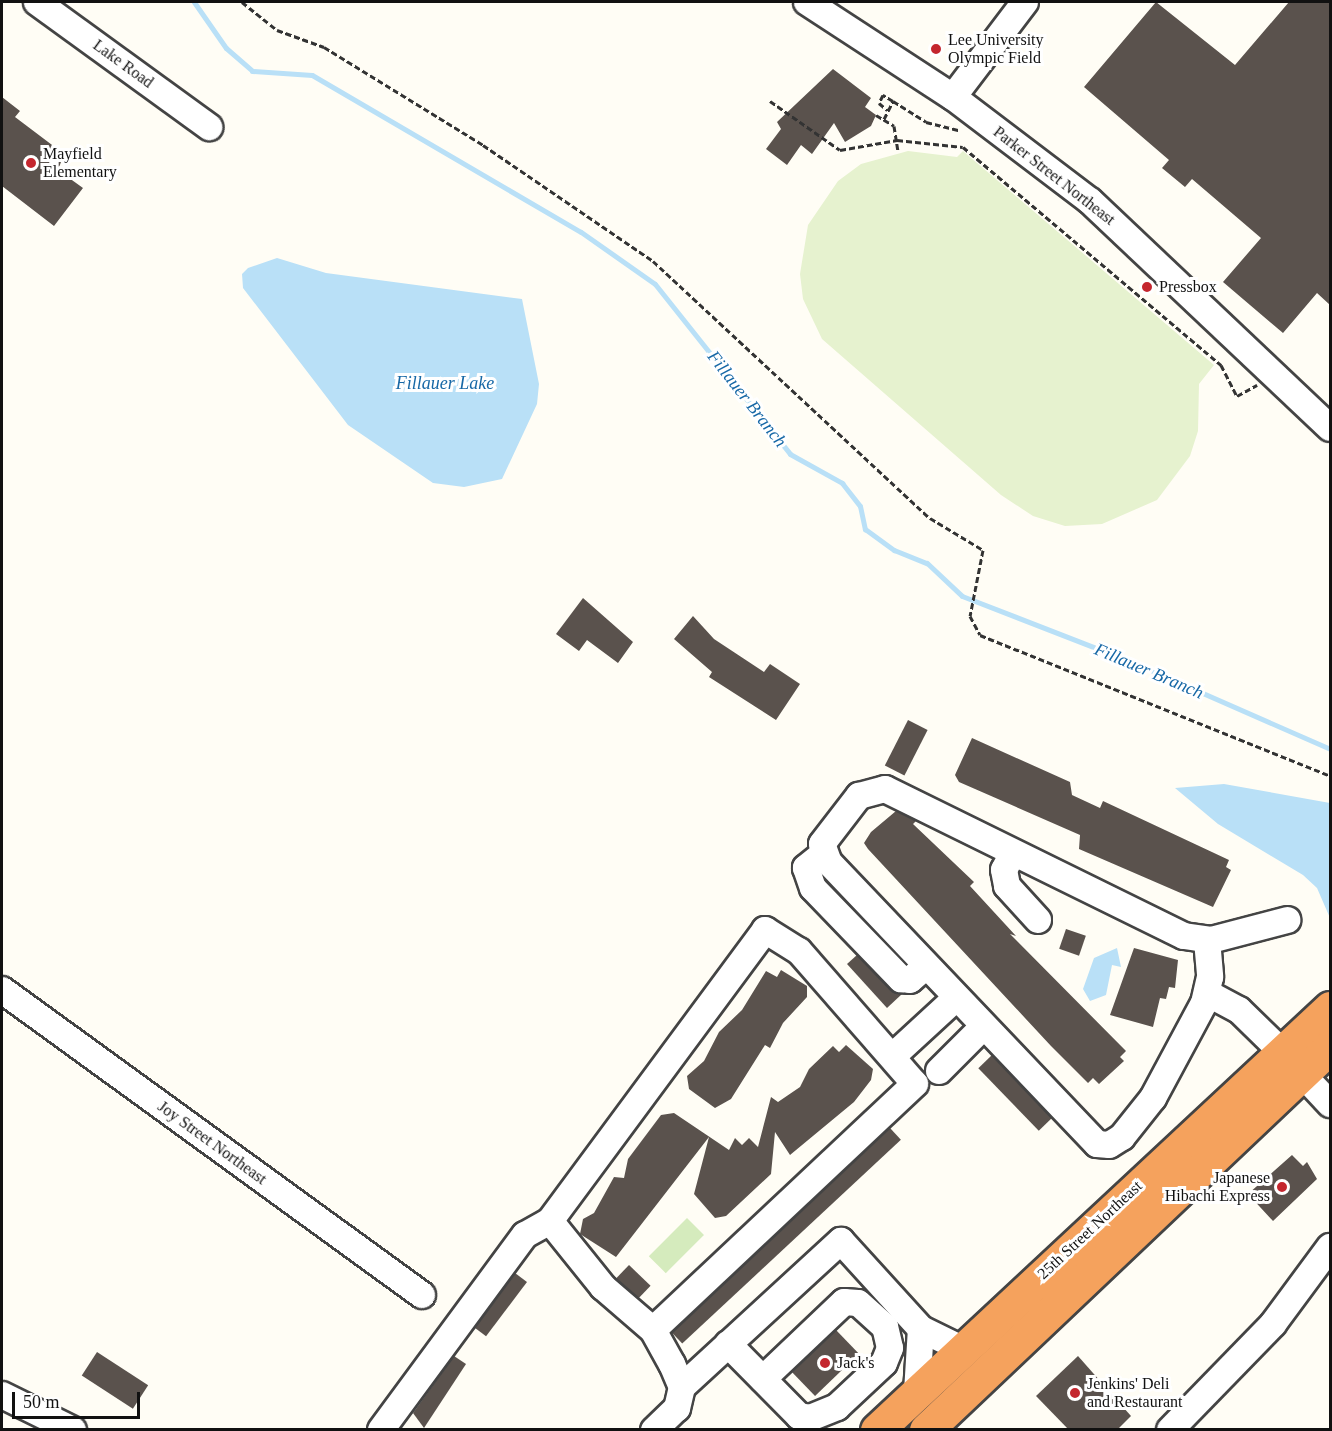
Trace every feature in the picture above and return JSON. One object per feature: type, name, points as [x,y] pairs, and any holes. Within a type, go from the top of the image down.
[{"type":"highway","name":"25th Street Northeast","points":[[926,1430],[1292,1063],[1330,1008]]},
{"type":"highway","name":"25th Street Northeast","points":[[877,1430],[962,1349],[1292,1063],[1330,1047]]},
{"type":"street","name":"Lake Road","points":[[37,2],[209,127]]},
{"type":"street","name":"Parker Street Northeast","points":[[807,2],[953,97],[1090,201],[1330,428]]},
{"type":"street","points":[[953,97],[1025,2]]},
{"type":"street","points":[[1207,940],[1207,993],[1146,1110],[1109,1145],[1096,1144],[926,966],[910,981],[901,979],[813,888],[806,868],[823,854],[830,828],[859,796],[875,789],[1013,853],[1160,926],[1207,940],[1287,920]]},
{"type":"street","points":[[1013,853],[1004,870],[1007,886],[1038,920]]},
{"type":"street","points":[[381,1430],[525,1235],[550,1221],[765,930],[798,951],[893,1056],[915,1084],[653,1330]]},
{"type":"street","name":"Joy Street Northeast","points":[[2,990],[422,1295]]},
{"type":"street","points":[[1207,993],[1239,1010],[1330,1104]]},
{"type":"street","points":[[893,1056],[956,998]]},
{"type":"street","points":[[939,1071],[983,1028]]},
{"type":"street","points":[[550,1221],[603,1287],[653,1330],[682,1387]]},
{"type":"street","points":[[654,1430],[677,1408],[682,1387],[841,1241],[921,1329],[962,1349]]},
{"type":"street","points":[[1170,1430],[1273,1324],[1330,1247]]},
{"type":"street","points":[[728,1344],[770,1371],[799,1416],[837,1407],[884,1363],[891,1348],[885,1327],[858,1303],[844,1302],[770,1371]]},
{"type":"street","points":[[917,1392],[921,1329]]},
{"type":"street","points":[[2,1395],[73,1430]]},
{"type":"path","points":[[242,2],[266,24],[340,56],[630,242],[930,518],[983,550],[972,608],[974,628],[990,640],[1330,776]]},
{"type":"path","points":[[887,110],[880,98],[893,101],[926,122],[968,134]]},
{"type":"path","points":[[770,101],[840,150],[897,140],[970,152],[1221,365],[1237,396],[1257,385],[1253,379]]},
{"type":"path","points":[[884,118],[893,101]]},
{"type":"path","points":[[876,115],[884,118],[897,140],[898,151]]},
{"type":"green space","points":[[908,151],[957,157],[963,151],[1214,365],[1199,384],[1198,431],[1190,456],[1157,500],[1102,524],[1065,526],[1033,516],[1001,495],[822,339],[803,299],[800,274],[808,225],[838,181],[861,164]]},
{"type":"green space","points":[[687,1218],[704,1235],[666,1273],[649,1256]]},
{"type":"water","name":"Fillauer Lake","points":[[277,258],[326,273],[522,299],[539,384],[537,404],[502,479],[464,487],[433,483],[348,425],[243,288],[242,274],[248,268]]},
{"type":"water","points":[[1224,784],[1330,803],[1330,918],[1317,888],[1303,875],[1218,824],[1175,788]]},
{"type":"water","points":[[1117,948],[1121,967],[1112,965],[1106,995],[1090,1001],[1083,989],[1094,958]]},
{"type":"building","points":[[1156,2],[1235,65],[1289,2],[1330,2],[1330,305],[1317,293],[1283,333],[1223,282],[1261,238],[1192,179],[1185,187],[1162,168],[1169,160],[1084,87]]},
{"type":"building","points":[[833,69],[871,98],[865,107],[876,115],[871,126],[845,142],[834,123],[812,154],[801,145],[787,165],[766,149],[781,129],[777,122]]},
{"type":"building","name":"Mayfield Elementary","points":[[2,97],[20,111],[15,117],[64,154],[58,170],[83,188],[54,226],[2,186]]},
{"type":"building","points":[[583,598],[633,642],[618,663],[587,640],[579,651],[556,634]]},
{"type":"building","points":[[693,616],[714,639],[764,672],[770,664],[800,684],[776,720],[709,677],[712,672],[674,639]]},
{"type":"building","points":[[908,720],[928,730],[904,775],[885,765]]},
{"type":"building","points":[[972,738],[1070,782],[1072,795],[1100,808],[1103,801],[1229,860],[1226,867],[1231,870],[1213,907],[1079,849],[1080,835],[959,782],[955,775]]},
{"type":"building","points":[[896,811],[916,821],[913,824],[974,882],[970,886],[1016,936],[1010,934],[1126,1051],[1120,1057],[1124,1061],[1099,1084],[1093,1078],[1088,1083],[1051,1046],[868,849],[864,843],[871,832]]},
{"type":"building","points":[[1066,929],[1086,936],[1079,956],[1059,949]]},
{"type":"building","points":[[1134,948],[1178,960],[1175,988],[1169,987],[1166,999],[1160,998],[1153,1027],[1110,1015]]},
{"type":"building","points":[[857,955],[902,994],[887,1008],[847,964]]},
{"type":"building","points":[[781,970],[807,986],[807,997],[783,1023],[770,1048],[765,1045],[731,1099],[715,1108],[689,1089],[687,1076],[704,1061],[719,1032],[742,1010],[766,971],[777,977]]},
{"type":"building","points":[[846,1045],[873,1069],[871,1080],[854,1102],[790,1155],[775,1132],[771,1174],[726,1216],[715,1218],[694,1194],[709,1137],[616,1257],[580,1234],[583,1219],[594,1213],[614,1177],[624,1178],[628,1159],[661,1115],[674,1113],[729,1150],[735,1138],[742,1145],[749,1138],[758,1147],[771,1097],[778,1102],[800,1087],[809,1069],[833,1046],[839,1052]]},
{"type":"building","points":[[992,1055],[1052,1118],[1039,1131],[978,1068]]},
{"type":"building","points":[[890,1128],[901,1140],[682,1344],[671,1332]]},
{"type":"building","name":"Japanese Hibachi Express","points":[[1292,1155],[1303,1166],[1307,1162],[1317,1179],[1273,1221],[1248,1194]]},
{"type":"building","points":[[629,1265],[651,1286],[637,1300],[616,1279]]},
{"type":"building","points":[[515,1273],[527,1282],[486,1336],[474,1327]]},
{"type":"building","name":"Jack's","points":[[836,1330],[859,1354],[815,1396],[792,1372]]},
{"type":"building","points":[[97,1352],[148,1385],[133,1409],[82,1375]]},
{"type":"building","points":[[454,1356],[466,1364],[424,1428],[413,1413]]},
{"type":"building","name":"Jenkins' Deli and Restaurant","points":[[1078,1356],[1131,1416],[1117,1430],[1069,1430],[1036,1396]]},
{"type":"waterway","name":"Fillauer Branch","points":[[194,2],[226,48],[252,71],[312,75],[581,232],[655,284],[790,454],[842,483],[860,506],[865,529],[894,550],[927,563],[962,596],[1132,662],[1330,749]]},
{"type":"place","name":"Lee University Olympic Field","points":[[936,49]]},
{"type":"place","name":"Mayfield Elementary","points":[[31,163]]},
{"type":"place","name":"Pressbox","points":[[1147,287]]},
{"type":"place","name":"Japanese Hibachi Express","points":[[1282,1187]]},
{"type":"place","name":"Jack's","points":[[825,1363]]},
{"type":"place","name":"Jenkins' Deli and Restaurant","points":[[1075,1393]]}]
